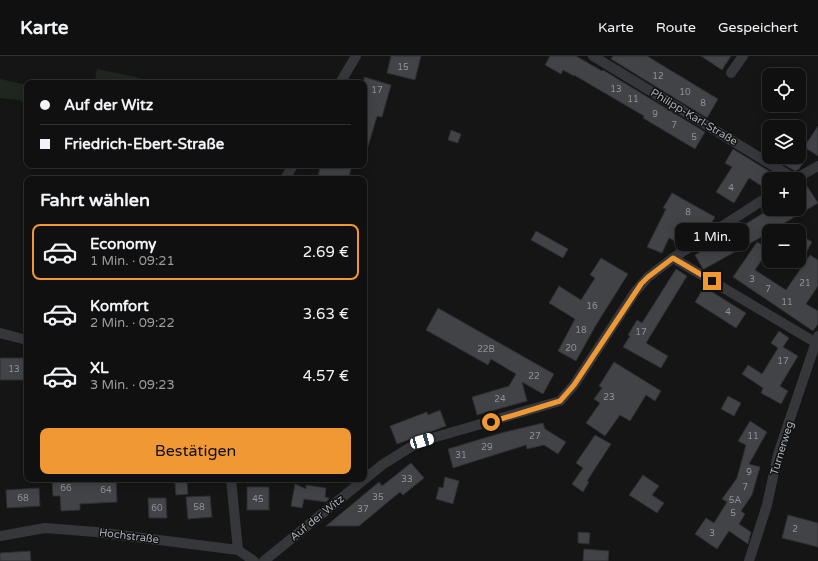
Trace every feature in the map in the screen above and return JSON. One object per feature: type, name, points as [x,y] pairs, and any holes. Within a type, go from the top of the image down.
[{"type":"street","points":[[342,80],[356,56]]},
{"type":"street","name":"Philipp-Karl-Straße","points":[[595,56],[784,172]]},
{"type":"street","points":[[731,73],[743,56]]},
{"type":"street","points":[[806,173],[818,166]]},
{"type":"street","name":"Auf der Witz","points":[[367,477],[382,465],[422,441],[560,401],[574,385],[641,284],[648,277],[673,258],[762,201]]},
{"type":"street","points":[[673,258],[817,341]]},
{"type":"street","points":[[0,333],[24,339]]},
{"type":"street","name":"Turnerweg","points":[[749,561],[767,505],[778,454],[817,341]]},
{"type":"street","points":[[231,482],[238,550]]},
{"type":"street","name":"Auf der Witz","points":[[264,561],[361,482]]},
{"type":"street","name":"Hochstraße","points":[[0,536],[45,528],[96,532],[238,550],[254,561]]},
{"type":"shaded area","points":[[97,69],[140,78],[140,80],[95,80]]},
{"type":"shaded area","points":[[0,79],[24,84],[24,102],[19,100],[0,98]]},
{"type":"building","points":[[391,56],[421,56],[415,80],[387,73]]},
{"type":"building","points":[[550,56],[576,56],[602,71],[603,70],[705,132],[695,149],[643,118],[644,116],[574,75],[563,70],[561,74],[545,65]]},
{"type":"building","points":[[613,56],[647,56],[718,99],[707,118],[611,59]]},
{"type":"building","points":[[701,56],[731,56],[722,70]]},
{"type":"building","points":[[364,77],[391,85],[382,117],[377,116],[367,150],[367,80],[364,80]]},
{"type":"building","points":[[818,126],[818,156],[806,148],[806,144]]},
{"type":"building","points":[[451,130],[461,134],[458,143],[448,140]]},
{"type":"building","points":[[733,149],[771,172],[762,172],[762,186],[749,178],[734,203],[716,192],[732,167],[725,163]]},
{"type":"building","points":[[783,164],[802,164],[799,169],[795,171]]},
{"type":"building","points":[[320,168],[351,168],[349,176],[318,176]]},
{"type":"building","points":[[806,187],[818,203],[806,210]]},
{"type":"building","points":[[672,193],[715,217],[709,227],[703,231],[689,223],[679,243],[669,238],[662,253],[647,247],[666,209],[663,208]]},
{"type":"building","points":[[762,214],[762,216],[796,216],[783,224],[762,224],[762,236],[704,269],[695,255]]},
{"type":"building","points":[[536,231],[568,249],[563,258],[531,240]]},
{"type":"building","points":[[806,238],[812,242],[806,250]]},
{"type":"building","points":[[757,242],[762,245],[762,260],[755,270],[786,290],[801,268],[806,268],[806,261],[810,255],[818,260],[818,286],[806,304],[818,311],[818,324],[813,331],[733,277]]},
{"type":"building","points":[[601,258],[628,274],[596,325],[576,361],[558,351],[575,319],[549,303],[559,286],[581,300],[595,278],[590,275]]},
{"type":"building","points":[[676,269],[687,276],[646,343],[668,356],[661,368],[623,347],[637,320],[642,323]]},
{"type":"building","points":[[704,287],[746,313],[736,328],[695,302]]},
{"type":"building","points":[[438,308],[554,374],[543,394],[522,382],[527,401],[477,415],[472,397],[509,386],[516,374],[491,359],[488,365],[426,330]]},
{"type":"building","points":[[779,331],[789,338],[783,347],[798,356],[780,386],[788,391],[781,404],[761,393],[763,388],[742,374],[748,365],[762,374],[778,348],[771,343]]},
{"type":"building","points":[[0,358],[24,358],[24,380],[0,380]]},
{"type":"building","points":[[614,362],[661,391],[655,401],[646,395],[630,421],[620,415],[605,436],[586,423],[600,403],[594,399],[602,388],[599,386]]},
{"type":"building","points":[[728,396],[741,403],[734,416],[721,409]]},
{"type":"building","points":[[440,410],[446,426],[397,444],[390,426],[427,412],[428,415]]},
{"type":"building","points":[[750,421],[767,432],[749,464],[760,467],[752,495],[741,511],[745,514],[739,524],[751,532],[748,544],[729,531],[717,549],[695,534],[706,518],[714,523],[727,502],[722,499],[737,478],[746,445],[738,441]]},
{"type":"building","points":[[543,423],[545,429],[566,442],[558,454],[544,445],[527,449],[526,445],[453,468],[448,449],[501,433]]},
{"type":"building","points":[[595,435],[611,444],[587,481],[589,482],[583,492],[572,484],[583,468],[576,463]]},
{"type":"building","points":[[411,463],[424,478],[403,495],[400,492],[359,526],[326,526],[379,482],[382,486]]},
{"type":"building","points":[[643,475],[659,486],[652,495],[664,503],[657,513],[629,495]]},
{"type":"building","points":[[445,477],[459,481],[453,504],[436,499],[439,487],[443,488]]},
{"type":"building","points":[[52,482],[116,482],[117,502],[80,504],[80,510],[61,511],[60,496],[53,496]]},
{"type":"building","points":[[187,482],[188,494],[176,495],[175,483]]},
{"type":"building","points":[[295,484],[306,489],[306,485],[326,488],[325,497],[329,498],[326,502],[304,499],[302,508],[291,506]]},
{"type":"building","points":[[247,487],[269,487],[269,510],[247,510]]},
{"type":"building","points":[[39,488],[40,506],[7,508],[6,490]]},
{"type":"building","points":[[210,496],[212,517],[188,519],[186,497]]},
{"type":"building","points":[[148,498],[166,498],[167,518],[149,518]]},
{"type":"building","points":[[788,515],[818,523],[818,547],[782,538]]},
{"type":"building","points":[[578,532],[590,533],[589,544],[578,543]]},
{"type":"building","points":[[584,549],[609,551],[608,561],[583,561]]},
{"type":"building","points":[[30,551],[31,561],[0,561],[0,553]]},
{"type":"route","points":[[491,422],[551,405],[560,401],[574,385],[641,284],[673,258],[712,281]]}]
